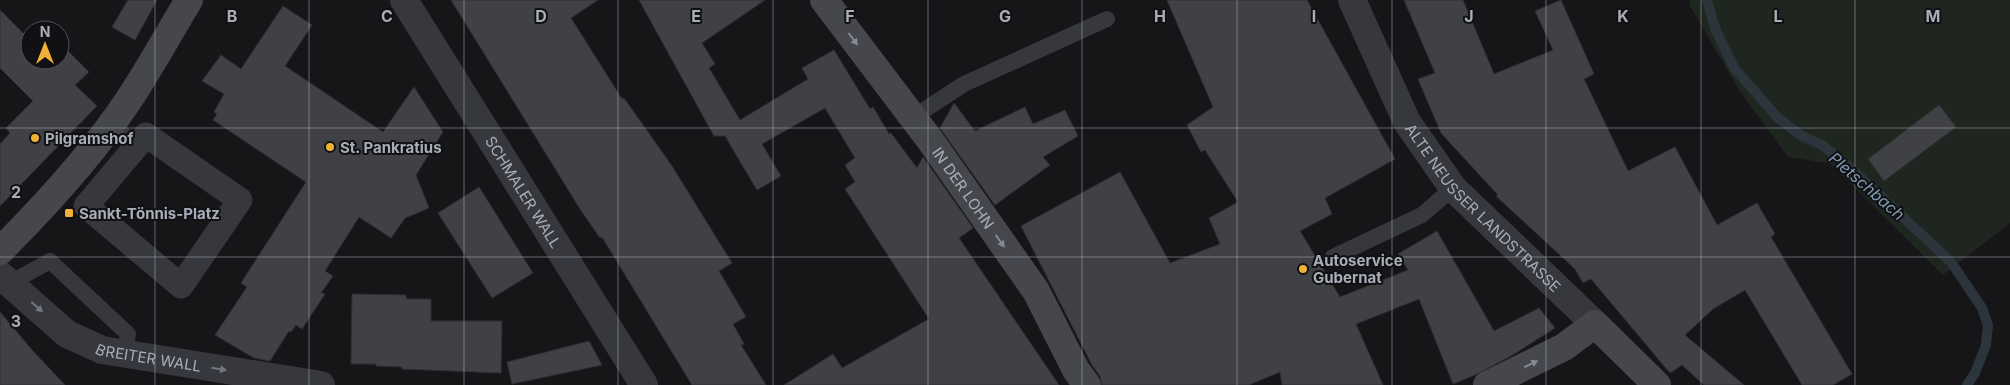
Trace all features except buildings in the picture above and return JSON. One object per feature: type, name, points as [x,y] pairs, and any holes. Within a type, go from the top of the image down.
[{"type":"main road","points":[[0,251],[71,176],[111,125],[130,98],[189,0]]},
{"type":"main road","name":"IN DER LOHN","points":[[824,0],[912,118],[1036,291],[1076,370],[1086,385]]},
{"type":"main road","points":[[1487,385],[1564,348],[1595,324]]},
{"type":"main road","name":"ALTE NEUSSER LANDSTRASSE","points":[[1595,324],[1657,385]]},
{"type":"street","name":"SCHMALER WALL","points":[[404,0],[644,385]]},
{"type":"street","name":"ALTE NEUSSER LANDSTRASSE","points":[[1352,0],[1407,122],[1453,188],[1595,324]]},
{"type":"street","points":[[146,135],[240,200],[181,286],[86,206],[137,145],[146,135]]},
{"type":"street","name":"BREITER WALL","points":[[5,279],[67,334],[102,350],[321,385]]},
{"type":"lane","points":[[912,118],[964,84],[1107,19]]},
{"type":"lane","points":[[111,125],[137,145]]},
{"type":"lane","points":[[1333,257],[1422,215],[1453,188]]},
{"type":"lane","points":[[5,279],[50,260],[128,334],[124,354]]},
{"type":"shaded area","points":[[1690,0],[2010,0],[2010,223],[1943,275],[1831,164],[1788,157],[1741,93],[1690,6]]},
{"type":"waterway","name":"Pletschbach","points":[[1707,0],[1715,28],[1734,68],[1778,118],[1802,136],[1822,145],[1844,162],[1951,262],[1982,308],[1988,325],[1986,345],[1975,373],[1967,385]]},
{"type":"place","name":"Pilgramshof","points":[[35,138]]},
{"type":"place","name":"St. Pankratius","points":[[330,147]]},
{"type":"place","name":"Sankt-Tönnis-Platz","points":[[69,213]]},
{"type":"place","name":"Autoservice Gubernat","points":[[1303,269]]}]
